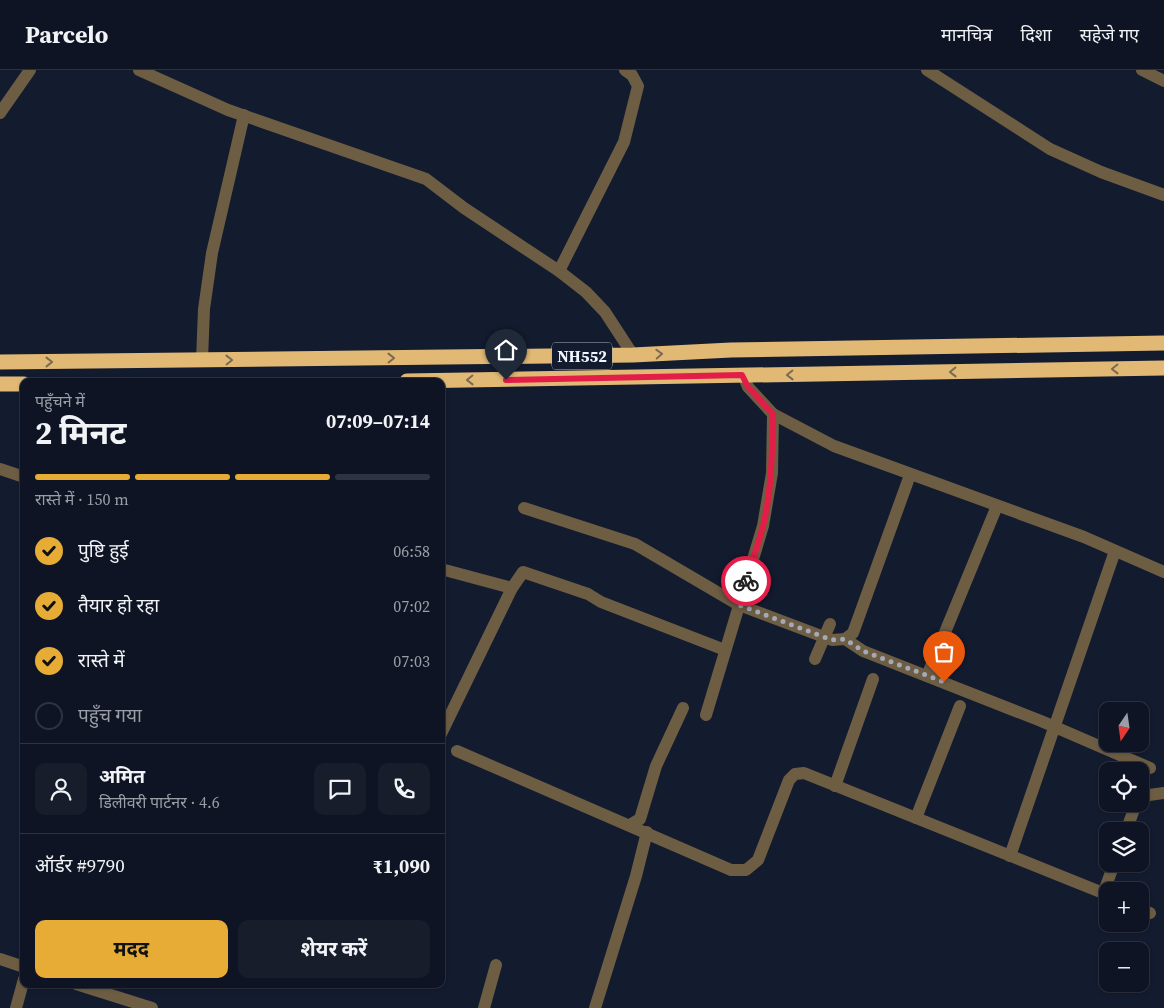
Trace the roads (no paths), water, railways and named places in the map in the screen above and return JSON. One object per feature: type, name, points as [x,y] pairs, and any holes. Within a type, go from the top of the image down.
[{"type":"highway","name":"NH552","points":[[0,362],[633,355],[730,350],[1164,342]]},
{"type":"highway","name":"NH552","points":[[445,380],[1164,368]]},
{"type":"highway","points":[[0,384],[20,384]]},
{"type":"street","points":[[0,113],[30,70]]},
{"type":"street","points":[[139,70],[244,115],[426,179],[464,208],[559,271],[586,292],[605,312],[633,355]]},
{"type":"street","points":[[927,70],[1050,149],[1101,172],[1164,195]]},
{"type":"street","points":[[1142,70],[1164,81]]},
{"type":"street","points":[[559,271],[624,142],[638,86],[631,72]]},
{"type":"street","points":[[202,360],[204,309],[212,253],[244,115]]},
{"type":"street","points":[[742,375],[748,387],[773,414],[834,446],[1115,551],[1164,572]]},
{"type":"street","points":[[706,715],[763,526],[772,473],[773,414]]},
{"type":"street","points":[[0,469],[20,476]]},
{"type":"street","points":[[524,508],[635,544],[739,605],[824,638],[832,640],[845,639],[853,633],[910,475]]},
{"type":"street","points":[[927,676],[997,506]]},
{"type":"street","points":[[1010,856],[1115,551]]},
{"type":"street","points":[[445,569],[512,588]]},
{"type":"street","points":[[445,726],[512,588],[523,572],[588,594],[601,602],[725,650]]},
{"type":"street","points":[[815,658],[830,624]]},
{"type":"street","points":[[845,639],[863,651],[1054,727],[1150,768]]},
{"type":"street","points":[[835,786],[873,679]]},
{"type":"street","points":[[916,818],[960,706]]},
{"type":"street","points":[[630,825],[640,818],[656,766],[683,708]]},
{"type":"street","points":[[457,751],[731,870],[746,870],[758,860],[789,780],[795,774],[804,773],[1099,893]]},
{"type":"street","points":[[1149,795],[1164,793]]},
{"type":"street","points":[[595,1008],[636,876],[647,832]]},
{"type":"street","points":[[0,959],[20,966]]},
{"type":"street","points":[[484,1008],[496,965]]},
{"type":"street","points":[[16,1008],[22,988]]},
{"type":"street","points":[[89,988],[152,1008]]}]
